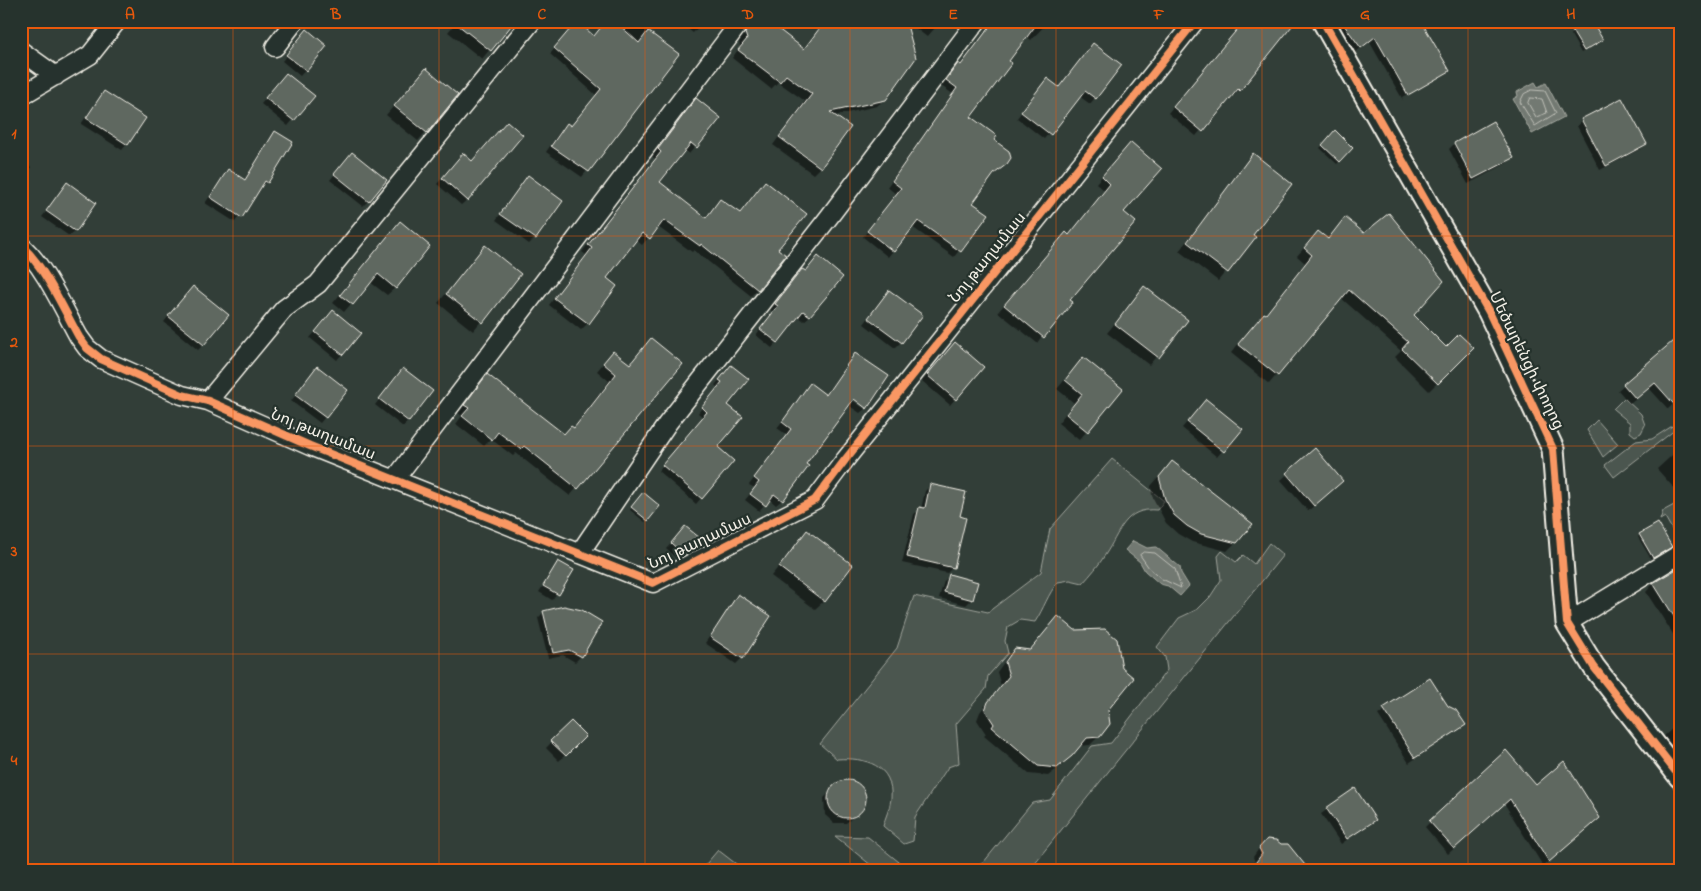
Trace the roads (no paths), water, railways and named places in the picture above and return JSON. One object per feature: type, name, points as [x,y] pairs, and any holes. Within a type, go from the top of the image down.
[{"type":"street","points":[[21,96],[90,55],[117,21]]},
{"type":"street","points":[[275,47],[295,21]]},
{"type":"street","points":[[208,401],[284,309],[318,284],[532,21]]},
{"type":"street","points":[[395,479],[741,21]]},
{"type":"street","points":[[579,554],[667,424],[829,217],[977,21]]},
{"type":"street","name":"Նոյ թաղամաս","points":[[21,246],[38,266],[87,348],[101,359],[182,396],[208,401],[310,446],[653,582],[815,500],[844,460],[1195,21]]},
{"type":"street","name":"Մեծարենցի փողոց","points":[[1323,21],[1489,312],[1553,449],[1568,623],[1594,667],[1680,776]]},
{"type":"street","points":[[21,50],[56,76]]},
{"type":"street","points":[[1568,623],[1680,554]]},
{"type":"water","points":[[1535,82],[1538,87],[1546,83],[1564,117],[1532,134],[1513,99],[1518,96],[1517,92]]},
{"type":"water","points":[[1133,541],[1147,548],[1156,547],[1180,567],[1181,573],[1189,586],[1180,596],[1168,586],[1160,584],[1145,571],[1140,562],[1125,550]]}]
